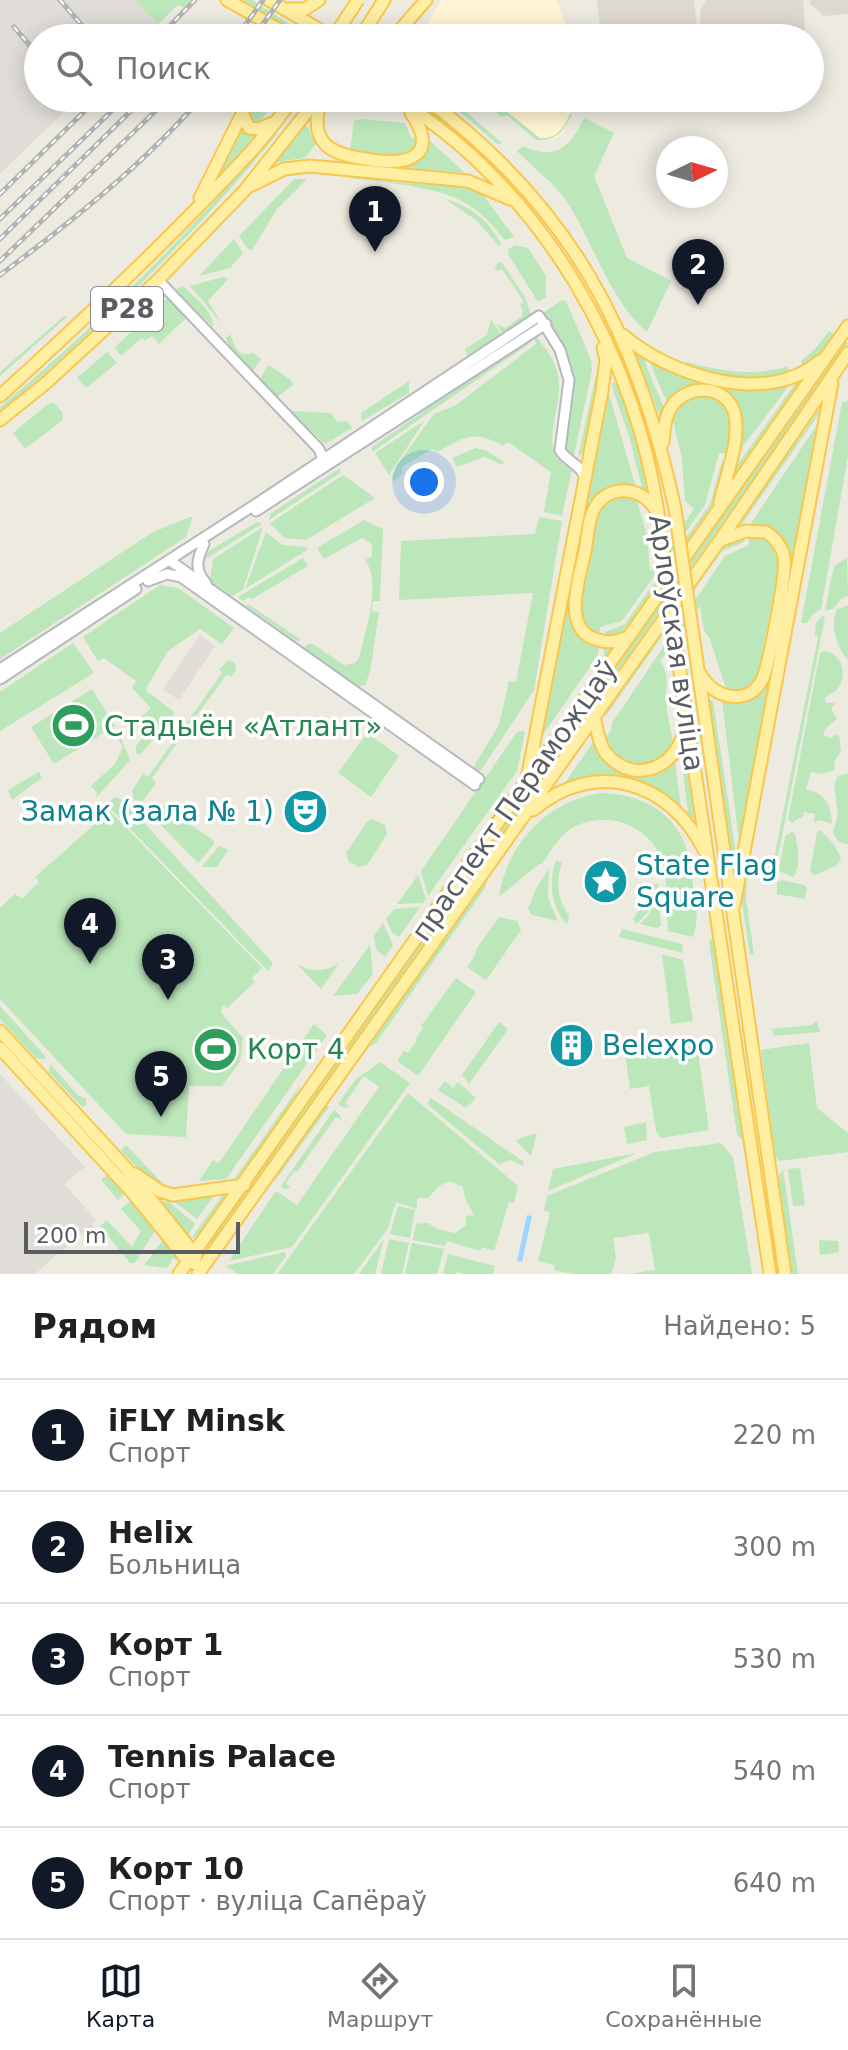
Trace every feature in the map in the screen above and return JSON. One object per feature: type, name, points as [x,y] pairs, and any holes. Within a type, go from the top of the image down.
[{"type":"main road","points":[[227,0],[269,23]]},
{"type":"main road","points":[[269,0],[311,24]]},
{"type":"main road","points":[[284,8],[305,9],[319,0]]},
{"type":"main road","points":[[343,24],[358,0]]},
{"type":"main road","points":[[369,24],[384,0]]},
{"type":"main road","points":[[405,24],[424,3]]},
{"type":"main road","points":[[411,24],[424,3]]},
{"type":"main road","name":"Р28","points":[[0,396],[81,323],[187,218],[284,112]]},
{"type":"main road","name":"Р28","points":[[0,420],[46,383],[158,280],[245,190],[306,112]]},
{"type":"main road","points":[[316,112],[316,125],[321,139],[329,148],[345,157],[390,163],[410,160],[420,151],[421,129],[410,112]]},
{"type":"main road","name":"Арлоўская вуліца","points":[[415,112],[452,139],[517,204],[573,279],[618,369],[638,422],[651,467],[770,1274]]},
{"type":"main road","name":"Арлоўская вуліца","points":[[443,112],[472,135],[533,196],[579,256],[621,333],[663,455],[675,509],[785,1274]]},
{"type":"main road","points":[[242,113],[246,124],[254,129],[281,116]]},
{"type":"main road","points":[[187,218],[208,186],[242,113]]},
{"type":"main road","points":[[245,190],[284,169],[310,166],[468,181],[517,204]]},
{"type":"main road","points":[[526,785],[606,360],[596,324]]},
{"type":"main road","name":"праспект Пераможцаў","points":[[179,1274],[848,326]]},
{"type":"main road","points":[[621,333],[644,352],[676,368],[697,376],[727,381],[771,382],[787,379],[813,366],[830,352]]},
{"type":"main road","name":"праспект Пераможцаў","points":[[200,1270],[720,540],[848,353]]},
{"type":"main road","points":[[733,913],[833,376]]},
{"type":"main road","points":[[663,455],[666,420],[678,399],[702,390],[711,390],[725,397],[734,412],[736,433],[719,508]]},
{"type":"main road","points":[[628,637],[619,642],[593,639],[579,625],[575,602],[592,513],[602,498],[624,490],[640,494],[651,502],[658,514]]},
{"type":"main road","points":[[698,669],[705,682],[721,695],[743,695],[757,686],[766,665],[784,567],[782,550],[766,532],[746,531],[720,540]]},
{"type":"main road","points":[[594,716],[600,742],[609,756],[621,765],[645,770],[662,765],[678,748],[684,728],[685,706]]},
{"type":"main road","points":[[520,820],[547,800],[569,789],[602,782],[628,784],[657,795],[676,809],[697,836],[710,862]]},
{"type":"main road","points":[[0,1031],[126,1168],[200,1270]]},
{"type":"main road","points":[[737,1047],[751,1045]]},
{"type":"main road","points":[[0,1048],[191,1257]]},
{"type":"main road","points":[[126,1168],[160,1191],[173,1195],[244,1185]]},
{"type":"street","points":[[158,280],[319,449],[323,459]]},
{"type":"street","points":[[0,669],[204,544],[542,320],[560,350],[569,380],[560,450],[565,458],[583,471],[584,476]]},
{"type":"street","points":[[0,679],[323,459],[471,366]]},
{"type":"street","points":[[565,458],[577,459],[589,452]]},
{"type":"street","points":[[204,544],[197,561],[198,571],[211,589]]},
{"type":"street","points":[[171,563],[211,589],[477,782],[177,575],[171,563]]},
{"type":"street","points":[[148,581],[167,574],[177,575]]},
{"type":"shaded area","points":[[0,0],[135,0],[158,24],[24,24],[24,112],[64,112],[0,174]]},
{"type":"shaded area","points":[[441,0],[557,0],[565,24],[427,24]]},
{"type":"shaded area","points":[[597,0],[694,0],[697,24],[600,24]]},
{"type":"shaded area","points":[[706,0],[803,0],[805,24],[701,24],[700,11]]},
{"type":"shaded area","points":[[810,0],[848,0],[848,14],[824,16],[810,4]]},
{"type":"shaded area","points":[[506,112],[573,112],[563,133],[553,139],[542,140]]},
{"type":"shaded area","points":[[200,635],[215,646],[179,700],[163,689]]},
{"type":"shaded area","points":[[0,1074],[85,1167],[64,1184],[96,1220],[84,1236],[81,1233],[35,1274],[0,1274]]},
{"type":"green space","points":[[135,0],[191,0],[184,8],[178,5],[158,24]]},
{"type":"green space","points":[[243,0],[252,0],[289,24],[282,24]]},
{"type":"green space","points":[[248,112],[266,112],[254,126]]},
{"type":"green space","points":[[425,112],[433,112],[505,178],[558,243],[588,291],[584,293],[569,268],[448,130]]},
{"type":"green space","points":[[460,112],[466,112],[502,143],[497,144]]},
{"type":"green space","points":[[496,112],[508,112],[540,138],[546,138],[562,128],[572,114],[558,134],[549,139],[536,140],[507,115],[501,117]]},
{"type":"green space","points":[[584,118],[614,133],[594,176],[627,258],[671,281],[647,332],[634,320],[613,289],[563,197],[517,151],[523,146],[544,152],[560,149],[573,137]]},
{"type":"green space","points":[[354,121],[405,123],[415,139],[416,149],[409,156],[350,151]]},
{"type":"green space","points":[[302,124],[308,128],[316,144],[305,158],[271,165]]},
{"type":"green space","points":[[240,125],[256,135],[215,181]]},
{"type":"green space","points":[[275,132],[278,133],[246,171],[145,279],[0,412],[0,407],[144,276]]},
{"type":"green space","points":[[430,141],[465,173],[397,167],[418,160]]},
{"type":"green space","points":[[350,176],[402,183],[468,186],[481,192],[514,237],[505,240],[476,210],[452,197],[424,188]]},
{"type":"green space","points":[[294,179],[307,179],[277,209],[252,250],[248,249],[239,236]]},
{"type":"green space","points":[[445,199],[463,205],[478,216],[501,244],[499,246],[476,220]]},
{"type":"green space","points":[[234,239],[243,253],[230,268],[199,276]]},
{"type":"green space","points":[[515,245],[528,248],[546,276],[546,297],[538,302],[508,254]]},
{"type":"green space","points":[[498,262],[503,264],[525,297],[532,317],[503,335],[497,324],[505,328],[521,317],[523,311],[520,305],[524,302],[502,269],[497,271],[495,268]]},
{"type":"green space","points":[[223,277],[228,279],[208,301],[222,324],[190,286]]},
{"type":"green space","points":[[184,287],[207,310],[213,327],[177,292],[178,288]]},
{"type":"green space","points":[[169,296],[188,316],[159,344],[152,336],[145,341],[142,338],[121,356],[115,347]]},
{"type":"green space","points":[[562,300],[566,301],[591,360],[592,370],[574,456],[567,453],[564,444],[566,369],[540,315]]},
{"type":"green space","points":[[64,316],[67,317],[0,376],[0,372]]},
{"type":"green space","points":[[491,319],[502,336],[469,360],[465,349],[487,335]]},
{"type":"green space","points":[[829,331],[835,335],[821,355],[804,368],[801,361]]},
{"type":"green space","points":[[230,334],[240,352],[253,353],[261,359],[253,371],[230,349],[226,338]]},
{"type":"green space","points":[[536,337],[550,355],[558,376],[558,402],[552,440],[554,451],[560,461],[572,469],[562,516],[544,512],[551,472],[508,442],[503,446],[476,436],[462,439],[437,452],[432,449],[402,467],[403,473],[395,481],[392,478],[397,465],[434,414],[456,405],[536,344]]},
{"type":"green space","points":[[528,339],[529,344],[372,452],[372,447]]},
{"type":"green space","points":[[846,341],[848,343],[818,388],[211,1245],[209,1243]]},
{"type":"green space","points":[[107,352],[117,363],[86,388],[77,378]]},
{"type":"green space","points":[[639,353],[647,358],[645,363],[664,408],[662,415],[636,356]]},
{"type":"green space","points":[[652,362],[685,377],[739,389],[775,387],[792,382],[737,454],[740,418],[728,397],[720,389],[668,405]]},
{"type":"green space","points":[[687,362],[738,372],[788,366],[789,374],[736,378],[684,367]]},
{"type":"green space","points":[[268,365],[291,380],[293,385],[276,398],[259,381]]},
{"type":"green space","points":[[596,375],[598,381],[583,452],[578,457]]},
{"type":"green space","points":[[803,378],[733,477],[733,471],[797,381]]},
{"type":"green space","points":[[409,381],[409,393],[362,421],[361,413]]},
{"type":"green space","points":[[613,382],[618,384],[635,437],[647,490],[642,488]]},
{"type":"green space","points":[[609,394],[636,488],[590,507],[570,606],[574,625],[582,637],[599,645],[598,655],[538,742]]},
{"type":"green space","points":[[698,394],[720,401],[730,414],[727,453],[719,453],[705,505],[622,621],[600,627],[599,636],[582,624],[580,605],[585,563],[596,518],[609,499],[636,497],[647,536],[650,572],[694,509],[685,501],[682,459],[672,416],[686,399]]},
{"type":"green space","points":[[825,401],[742,524],[738,525]]},
{"type":"green space","points":[[848,401],[848,456],[821,609],[807,623],[801,623],[842,402]]},
{"type":"green space","points":[[54,403],[62,412],[63,420],[25,449],[13,433],[48,404]]},
{"type":"green space","points":[[291,411],[331,413],[337,422],[347,421],[352,428],[325,444]]},
{"type":"green space","points":[[821,419],[739,841],[722,700],[734,701],[762,689],[784,544],[770,529],[749,526]]},
{"type":"green space","points":[[424,421],[389,475],[375,453]]},
{"type":"green space","points":[[476,448],[504,462],[502,465],[485,457],[457,467],[452,458]]},
{"type":"green space","points":[[722,461],[713,504],[622,633],[605,636],[605,632],[625,624],[710,504]]},
{"type":"green space","points":[[340,468],[340,473],[269,520],[271,513]]},
{"type":"green space","points":[[343,475],[375,498],[306,540],[284,538],[270,523]]},
{"type":"green space","points":[[193,516],[186,537],[0,659],[0,633],[153,532]]},
{"type":"green space","points":[[539,517],[562,521],[534,690],[479,773],[473,768],[499,725],[509,681],[516,682],[533,593],[399,600],[401,541],[535,534]]},
{"type":"green space","points":[[364,520],[383,529],[380,601],[373,601],[372,611],[379,612],[370,672],[365,685],[357,686],[304,649],[307,644],[313,644],[344,665],[355,663],[359,658],[371,608],[372,581],[365,560],[372,556],[372,544],[362,538],[324,559],[317,548]]},
{"type":"green space","points":[[257,522],[262,524],[201,562],[209,551]]},
{"type":"green space","points":[[263,527],[243,590],[232,596],[210,581],[213,559]]},
{"type":"green space","points":[[266,532],[282,545],[307,547],[307,550],[245,589]]},
{"type":"green space","points":[[743,536],[744,542],[722,551],[605,717],[608,707],[724,544]]},
{"type":"green space","points":[[748,536],[764,537],[768,541],[775,552],[778,566],[758,673],[744,689],[727,692],[710,639],[704,631],[700,606],[660,661],[666,675],[674,746],[649,765],[640,766],[624,760],[606,746],[606,736],[611,731],[612,723],[725,556],[749,545]]},
{"type":"green space","points":[[303,558],[308,566],[252,599],[249,597],[243,601],[238,597]]},
{"type":"green space","points":[[847,558],[848,596],[833,609],[825,611],[834,566]]},
{"type":"green space","points":[[160,585],[178,588],[234,628],[222,644],[200,629],[168,651],[145,690],[174,715],[140,755],[136,753],[136,746],[145,735],[135,723],[151,708],[132,688],[136,681],[104,658],[98,661],[83,637]]},
{"type":"green space","points":[[248,604],[300,639],[299,641],[246,606]]},
{"type":"green space","points":[[848,605],[848,660],[840,649],[834,624],[836,610]]},
{"type":"green space","points":[[822,616],[825,617],[774,877],[770,879],[818,637],[815,636],[816,623]]},
{"type":"green space","points":[[73,643],[93,671],[92,674],[0,731],[0,692]]},
{"type":"green space","points":[[604,646],[611,647],[611,654],[536,760],[538,752],[604,657]]},
{"type":"green space","points":[[825,651],[840,661],[843,673],[836,691],[825,698],[826,703],[835,703],[831,709],[837,719],[824,730],[824,736],[839,736],[841,751],[834,762],[835,770],[820,774],[811,772],[806,789],[826,801],[832,824],[819,820],[814,823],[815,814],[804,812],[792,823],[788,819],[820,653]]},
{"type":"green space","points":[[229,660],[236,669],[232,676],[226,675],[152,778],[156,783],[143,801],[134,800],[132,791],[143,774],[148,777],[222,673],[219,669]]},
{"type":"green space","name":"Стадыён «Атлант»","points":[[92,689],[115,726],[54,764],[31,727]]},
{"type":"green space","points":[[709,700],[713,701],[736,853],[732,866]]},
{"type":"green space","points":[[120,729],[130,760],[96,798],[97,793],[91,786],[115,764],[123,747],[114,732]]},
{"type":"green space","points":[[517,732],[525,732],[517,771],[428,896],[421,871]]},
{"type":"green space","points":[[367,733],[399,756],[371,797],[338,773]]},
{"type":"green space","points":[[595,739],[634,774],[652,774],[675,760],[681,808],[668,796],[640,781],[611,778],[563,786]]},
{"type":"green space","points":[[681,754],[689,758],[696,807],[693,821],[688,814]]},
{"type":"green space","points":[[526,768],[517,785],[432,909],[429,906]]},
{"type":"green space","points":[[39,772],[42,778],[12,800],[8,790]]},
{"type":"green space","points":[[848,773],[848,845],[838,841],[833,833],[838,814],[834,785],[838,776]]},
{"type":"green space","points":[[602,793],[621,795],[653,806],[676,827],[689,858],[697,913],[693,937],[668,931],[666,883],[660,856],[644,834],[620,822],[594,820],[569,830],[542,864],[499,897],[511,859],[533,827],[564,805]]},
{"type":"green space","points":[[115,797],[123,800],[273,963],[268,971],[106,804]]},
{"type":"green space","points":[[158,802],[214,841],[198,863],[151,815]]},
{"type":"green space","points":[[110,811],[262,968],[252,978],[255,982],[227,1008],[222,1007],[221,1013],[243,1038],[240,1062],[222,1086],[189,1086],[186,1137],[126,1134],[0,999],[0,908],[15,894],[22,899],[39,882],[35,877]]},
{"type":"green space","points":[[372,819],[385,825],[387,834],[367,865],[358,867],[349,862],[346,853]]},
{"type":"green space","points":[[820,830],[834,844],[841,858],[837,865],[815,875],[810,872],[817,832]]},
{"type":"green space","points":[[792,832],[795,834],[798,856],[793,877],[779,871],[785,836]]},
{"type":"green space","points":[[219,846],[228,850],[217,867],[203,867],[202,866]]},
{"type":"green space","points":[[556,860],[562,863],[559,891],[569,916],[567,925],[557,910],[552,894]]},
{"type":"green space","points":[[549,868],[548,898],[558,921],[532,915],[528,909]]},
{"type":"green space","points":[[744,870],[747,874],[746,899],[754,954],[750,955],[742,903]]},
{"type":"green space","points":[[418,875],[426,899],[423,903],[397,904]]},
{"type":"green space","points":[[488,876],[485,888],[376,1043],[364,1049]]},
{"type":"green space","points":[[782,880],[804,885],[807,888],[805,899],[777,894],[777,882]]},
{"type":"green space","points":[[651,884],[658,884],[654,901],[636,924],[633,919],[645,903]]},
{"type":"green space","points":[[658,897],[661,926],[640,924],[649,915]]},
{"type":"green space","points":[[420,907],[399,937],[392,932],[386,919],[394,909]]},
{"type":"green space","points":[[499,917],[517,921],[521,930],[486,980],[467,967]]},
{"type":"green space","points":[[383,923],[393,945],[385,957],[376,950],[374,936]]},
{"type":"green space","points":[[622,929],[682,944],[683,953],[619,937]]},
{"type":"green space","points":[[714,935],[745,1142],[737,1135],[709,943]]},
{"type":"green space","points":[[370,945],[373,974],[357,994],[333,996]]},
{"type":"green space","points":[[662,954],[683,960],[693,1021],[671,1024]]},
{"type":"green space","points":[[339,963],[321,989],[297,964],[318,970]]},
{"type":"green space","points":[[456,978],[476,992],[418,1076],[397,1061],[404,1051],[408,1053],[423,1028],[421,1026]]},
{"type":"green space","points":[[0,1006],[45,1059],[37,1059],[0,1019]]},
{"type":"green space","points":[[817,1021],[820,1032],[774,1036],[772,1029],[811,1025]]},
{"type":"green space","points":[[499,1022],[508,1029],[469,1084],[462,1075]]},
{"type":"green space","points":[[314,1024],[327,1035],[226,1179],[199,1181],[213,1160],[219,1163]]},
{"type":"green space","points":[[809,1043],[817,1108],[848,1133],[848,1152],[779,1161],[775,1156],[761,1050]]},
{"type":"green space","points":[[697,1044],[709,1130],[661,1138],[656,1131],[649,1086],[630,1089],[625,1053]]},
{"type":"green space","points":[[380,1062],[410,1083],[292,1247],[229,1261],[276,1191],[297,1205],[379,1087],[364,1076],[345,1103],[350,1107],[344,1108],[338,1104],[355,1080]]},
{"type":"green space","points":[[50,1064],[78,1095],[86,1099],[86,1105],[82,1107],[49,1072]]},
{"type":"green space","points":[[445,1081],[453,1088],[458,1082],[476,1098],[466,1108],[438,1090]]},
{"type":"green space","points":[[301,1084],[289,1110],[238,1181],[232,1182]]},
{"type":"green space","points":[[408,1093],[518,1186],[514,1203],[509,1202],[494,1251],[482,1247],[480,1251],[447,1241],[445,1246],[413,1240],[416,1224],[428,1223],[437,1229],[455,1233],[466,1225],[466,1216],[474,1215],[463,1187],[449,1181],[439,1186],[428,1198],[417,1198],[417,1209],[396,1202],[388,1228],[354,1274],[277,1274]]},
{"type":"green space","points":[[431,1098],[524,1162],[523,1166],[510,1160],[499,1164],[427,1104]]},
{"type":"green space","points":[[329,1107],[275,1181],[275,1177]]},
{"type":"green space","points":[[334,1110],[341,1120],[336,1117],[297,1172],[294,1171],[286,1183],[290,1187],[285,1190],[281,1186]]},
{"type":"green space","points":[[646,1122],[647,1140],[627,1144],[624,1127]]},
{"type":"green space","points":[[537,1133],[531,1156],[515,1140]]},
{"type":"green space","points":[[721,1143],[733,1157],[752,1274],[627,1274],[655,1270],[649,1233],[613,1238],[616,1258],[611,1274],[573,1274],[554,1270],[555,1265],[538,1261],[550,1213],[544,1210],[547,1196],[655,1152]]},
{"type":"green space","points":[[125,1146],[171,1192],[156,1186],[125,1155],[121,1150]]},
{"type":"green space","points":[[637,1153],[548,1191],[553,1169]]},
{"type":"green space","points":[[800,1168],[805,1205],[793,1206],[788,1169]]},
{"type":"green space","points":[[783,1169],[798,1274],[792,1274],[778,1177]]},
{"type":"green space","points":[[108,1174],[125,1193],[118,1200],[101,1180]]},
{"type":"green space","points":[[213,1193],[197,1219],[175,1202],[185,1200]]},
{"type":"green space","points":[[224,1193],[228,1195],[198,1237],[194,1238],[188,1236],[159,1201],[169,1202],[195,1224],[189,1234],[192,1237]]},
{"type":"green space","points":[[131,1200],[156,1229],[135,1263],[130,1263],[100,1226],[107,1220],[132,1247],[141,1231],[121,1209]]},
{"type":"green space","points":[[398,1206],[415,1210],[410,1238],[390,1234]]},
{"type":"green space","points":[[384,1239],[375,1274],[359,1274]]},
{"type":"green space","points":[[389,1239],[409,1243],[402,1274],[381,1274]]},
{"type":"green space","points":[[819,1240],[838,1241],[839,1252],[820,1255]]},
{"type":"green space","points":[[162,1241],[166,1241],[179,1256],[177,1260],[173,1258],[167,1268],[144,1265]]},
{"type":"green space","points":[[412,1243],[444,1249],[437,1274],[405,1274]]},
{"type":"green space","points":[[285,1252],[286,1256],[273,1274],[238,1274],[226,1266]]},
{"type":"green space","points":[[448,1254],[495,1266],[493,1274],[463,1274],[457,1271],[456,1274],[443,1274]]},
{"type":"water","points":[[527,1215],[532,1216],[522,1262],[517,1261]]},
{"type":"railway","points":[[60,0],[81,24]]},
{"type":"railway","points":[[172,24],[195,0]]},
{"type":"railway","points":[[246,24],[263,0]]},
{"type":"railway","points":[[263,24],[280,0]]},
{"type":"railway","points":[[14,27],[24,39]]},
{"type":"railway","points":[[0,194],[84,112]]},
{"type":"railway","points":[[0,219],[111,112]]},
{"type":"railway","points":[[0,239],[130,112]]},
{"type":"railway","points":[[0,261],[154,112]]},
{"type":"railway","points":[[0,275],[105,192],[189,112]]},
{"type":"place","name":"iFLY Minsk","points":[[375,252]]},
{"type":"place","name":"Helix","points":[[698,305]]},
{"type":"place","name":"Стадыён «Атлант»","points":[[73,726]]},
{"type":"place","name":"Замак (зала № 1)","points":[[305,811]]},
{"type":"place","name":"State Flag Square","points":[[605,881]]},
{"type":"place","name":"Tennis Palace","points":[[90,964]]},
{"type":"place","name":"Корт 1","points":[[168,1000]]},
{"type":"place","name":"Belexpo","points":[[571,1045]]},
{"type":"place","name":"Корт 4","points":[[216,1049]]},
{"type":"place","name":"Корт 10","points":[[161,1117]]}]
